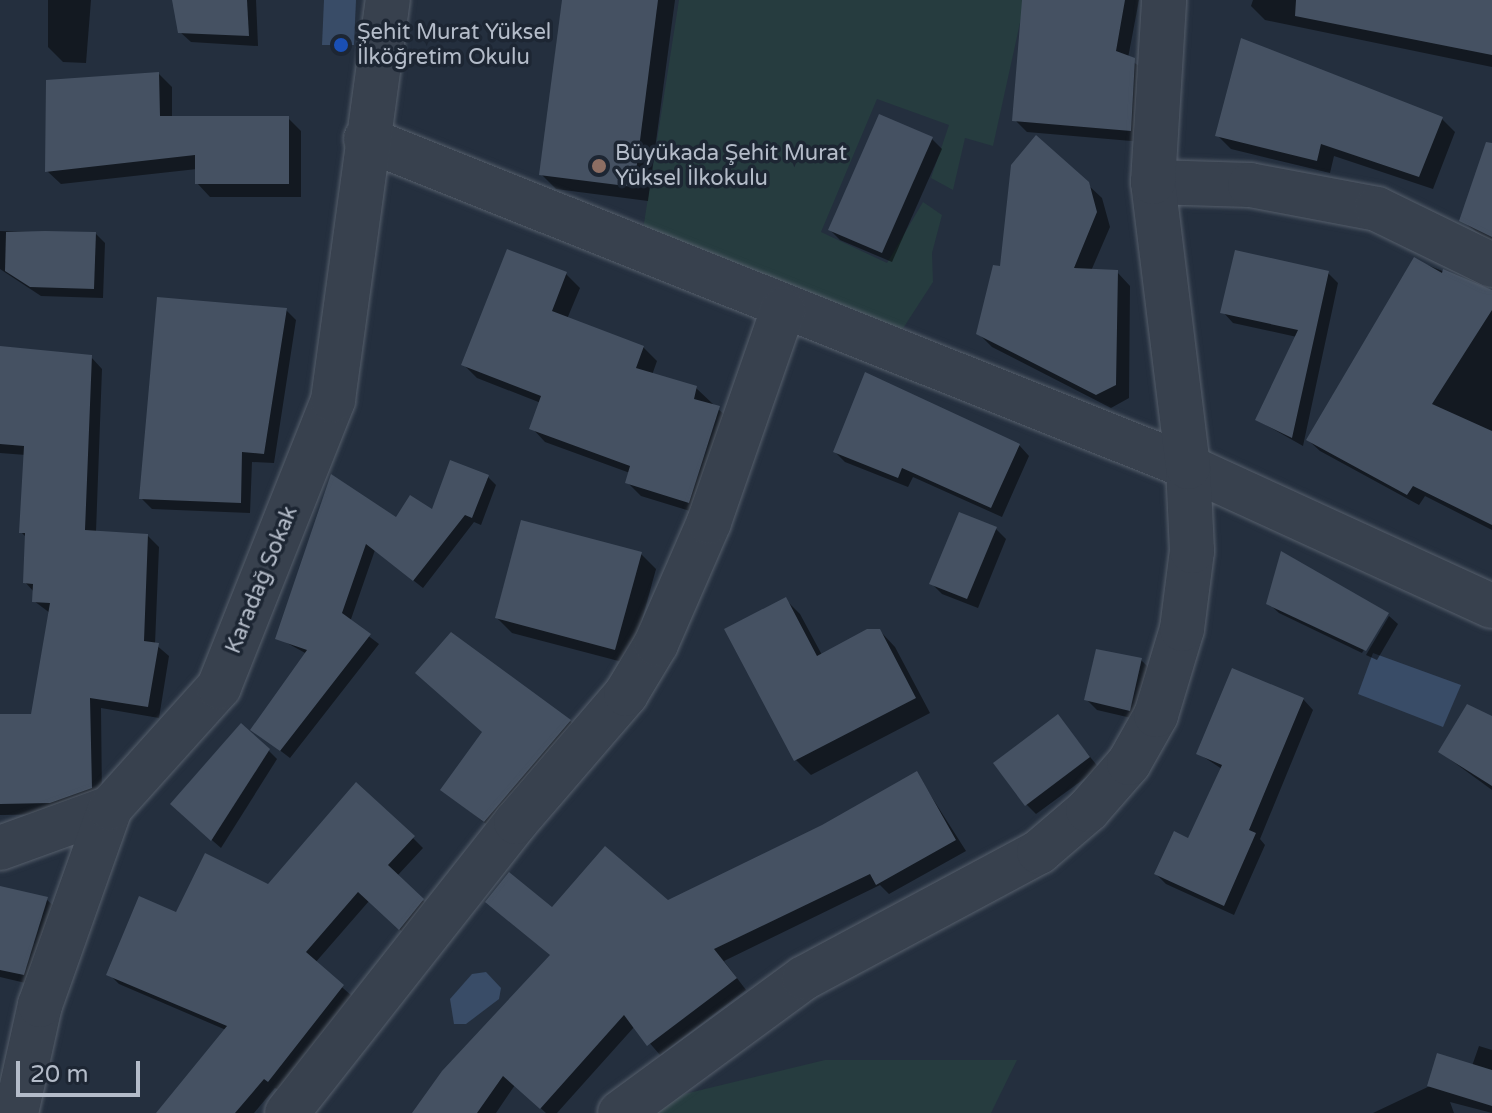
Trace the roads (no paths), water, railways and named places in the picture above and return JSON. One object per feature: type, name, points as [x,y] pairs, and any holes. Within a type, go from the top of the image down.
[{"type":"street","name":"Karadağ Sokak","points":[[16,1113],[40,1005],[110,808],[219,687],[333,400],[366,139],[388,0]]},
{"type":"street","points":[[620,1113],[804,978],[1039,852],[1088,810],[1129,763],[1156,715],[1182,629],[1192,551],[1188,467],[1153,182],[1164,0]]},
{"type":"street","points":[[366,139],[783,309],[1188,467],[1492,606]]},
{"type":"street","points":[[1153,182],[1250,185],[1377,209],[1492,265]]},
{"type":"street","points":[[287,1113],[488,857],[626,694],[649,657],[709,522],[783,309]]},
{"type":"street","points":[[0,848],[110,808]]},
{"type":"water","points":[[324,0],[356,0],[354,45],[322,45]]},
{"type":"water","points":[[1373,653],[1461,685],[1443,727],[1358,694]]},
{"type":"water","points":[[486,972],[501,988],[499,999],[466,1024],[454,1024],[450,999],[472,974]]},
{"type":"place","name":"Şehit Murat Yüksel İlköğretim Okulu","points":[[341,45]]},
{"type":"place","name":"Büyükada Şehit Murat Yüksel İlkokulu","points":[[599,166]]}]
